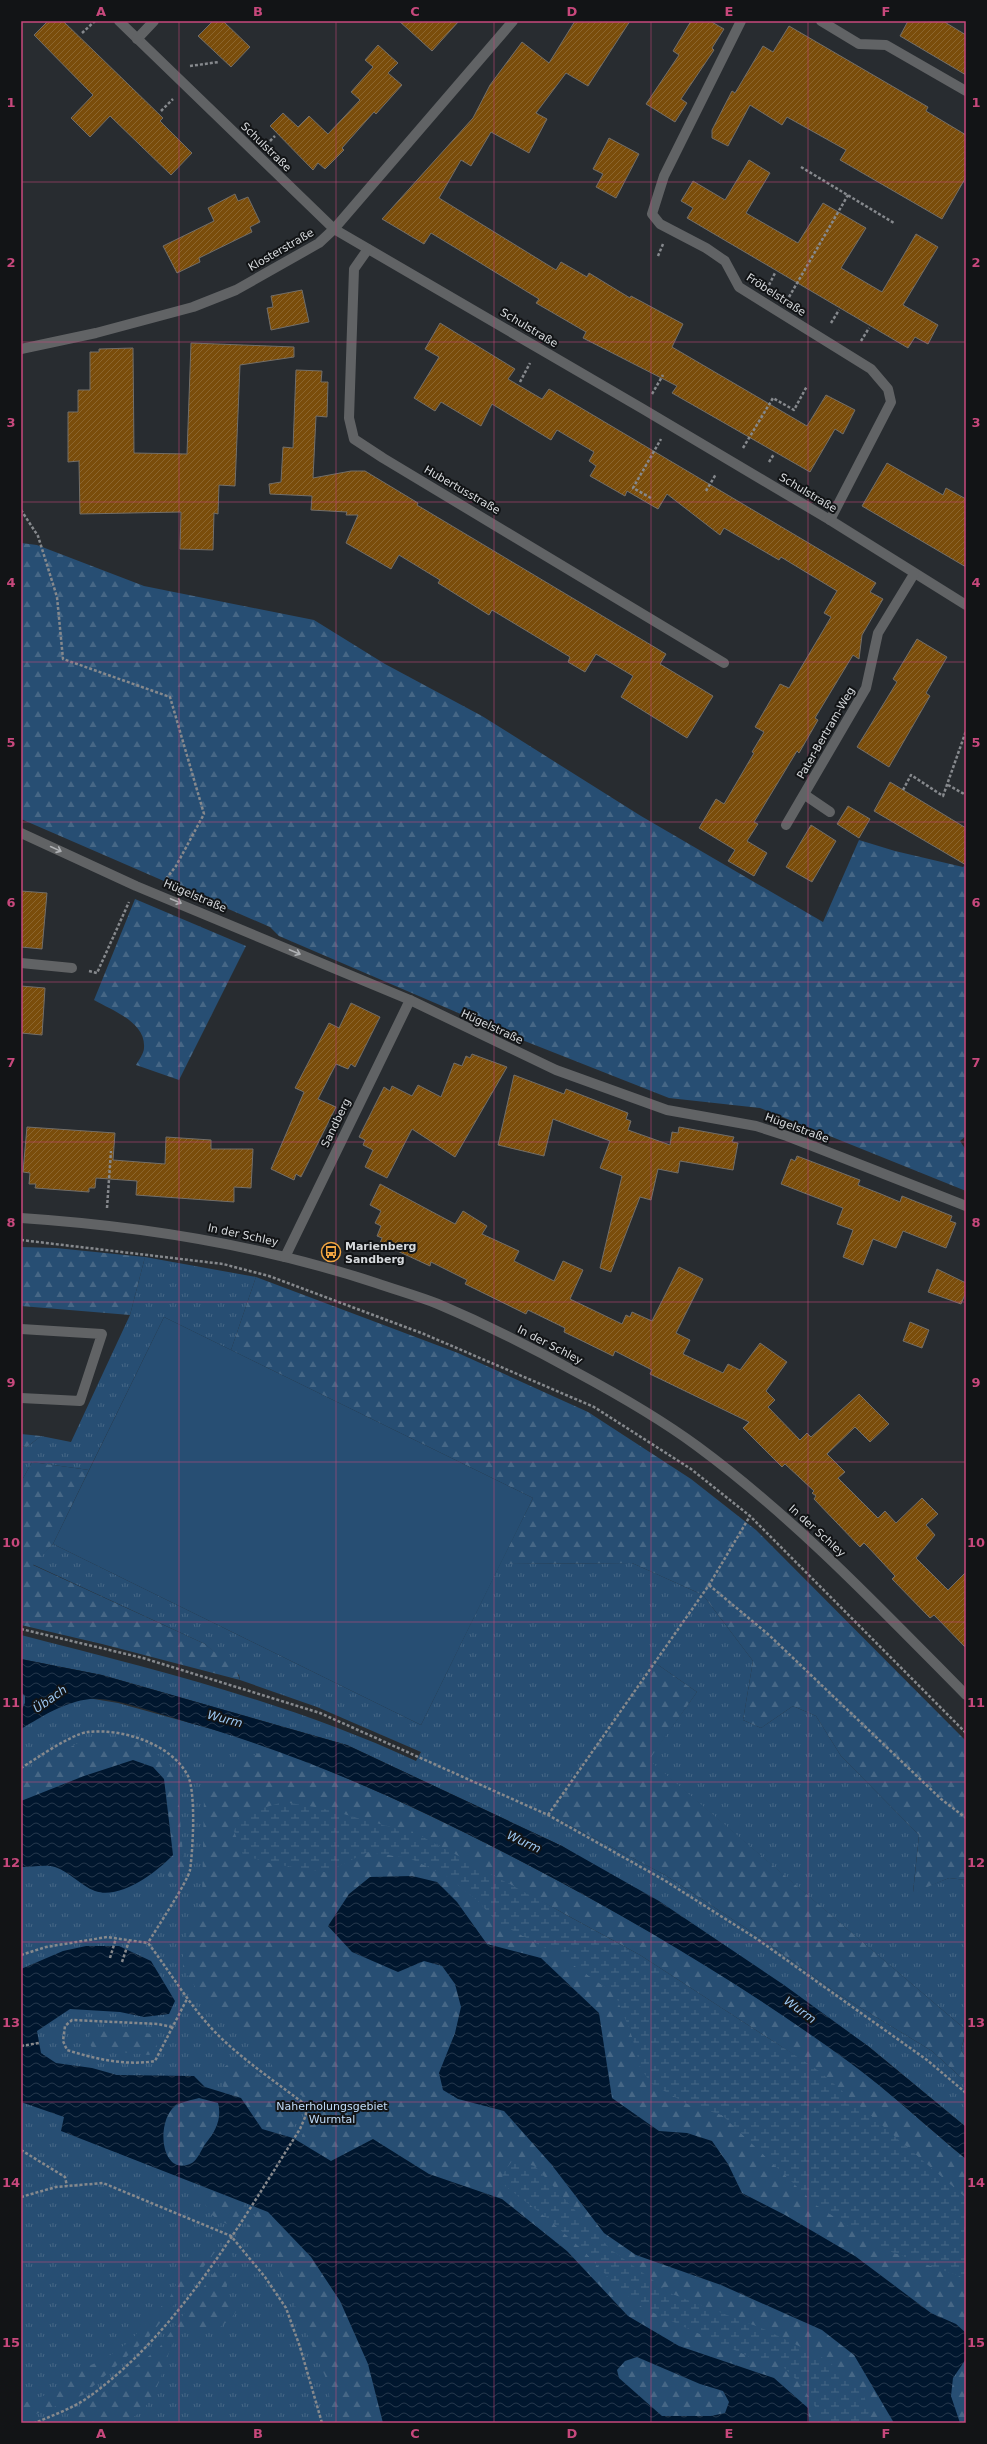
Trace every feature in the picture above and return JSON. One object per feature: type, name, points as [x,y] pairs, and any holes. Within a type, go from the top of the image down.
[{"type":"street","name":"Schulstraße","points":[[119,21],[334,229],[830,520],[914,574],[966,605]]},
{"type":"street","points":[[137,38],[154,21]]},
{"type":"street","name":"Klosterstraße","points":[[21,349],[96,333],[200,304],[250,282],[319,243],[334,229],[513,21]]},
{"type":"street","name":"Fröbelstraße","points":[[741,21],[664,176],[652,214],[660,224],[706,248],[724,261],[739,287],[871,369],[888,389],[891,402],[830,520]]},
{"type":"street","points":[[821,21],[859,44],[886,46],[966,91]]},
{"type":"street","name":"Hubertusstraße","points":[[368,249],[354,269],[349,418],[354,438],[383,458],[724,663]]},
{"type":"street","name":"Pater-Bertram-Weg","points":[[786,825],[805,795],[866,688],[878,633],[914,574]]},
{"type":"street","name":"Pater-Bertram-Weg","points":[[805,795],[830,812]]},
{"type":"street","name":"Hügelstraße","points":[[21,833],[136,886],[410,1000],[541,1064],[642,1103],[667,1110],[756,1126],[966,1206]]},
{"type":"street","points":[[21,963],[72,968]]},
{"type":"street","name":"Sandberg","points":[[284,1257],[410,1000]]},
{"type":"street","name":"In der Schley","points":[[21,1218],[106,1225],[182,1235],[284,1257],[341,1272],[436,1303],[529,1346],[626,1400],[695,1444],[764,1499],[847,1575],[966,1695]]},
{"type":"street","points":[[21,1329],[102,1334],[80,1401],[21,1398]]},
{"type":"path","points":[[82,33],[95,21]]},
{"type":"path","points":[[179,79],[192,64],[219,62]]},
{"type":"path","points":[[801,167],[894,223]]},
{"type":"path","points":[[780,312],[848,195]]},
{"type":"path","points":[[735,464],[773,398],[794,410],[808,386]]},
{"type":"path","points":[[651,498],[633,488],[670,425]]},
{"type":"path","points":[[21,510],[38,536],[57,597],[63,659],[170,697],[204,814],[176,866],[155,893]]},
{"type":"path","points":[[903,790],[911,775],[943,796],[966,731]]},
{"type":"path","points":[[948,785],[966,795]]},
{"type":"path","points":[[97,973],[136,886]]},
{"type":"path","points":[[106,1225],[111,1151]]},
{"type":"path","points":[[21,1240],[223,1264],[269,1276],[424,1334],[594,1407],[692,1469],[750,1516],[966,1733]]},
{"type":"path","points":[[548,1815],[709,1585],[750,1516]]},
{"type":"path","points":[[709,1585],[769,1635],[941,1799],[966,1818]]},
{"type":"path","points":[[21,1629],[143,1658],[320,1714],[548,1815],[664,1880],[757,1939],[927,2060],[966,2093]]},
{"type":"path","points":[[21,1768],[51,1750],[87,1732],[135,1736],[166,1750],[188,1776],[193,1806],[190,1871],[148,1943]]},
{"type":"path","points":[[21,1955],[46,1947],[107,1937],[148,1943],[187,1999],[219,2037],[262,2073],[306,2105],[306,2115],[300,2129],[232,2236],[165,2325],[135,2356],[89,2397],[35,2423]]},
{"type":"path","points":[[110,1958],[116,1938]]},
{"type":"path","points":[[122,1962],[129,1941]]},
{"type":"path","points":[[172,2028],[158,2024],[72,2020],[65,2026],[63,2041],[67,2050],[85,2056],[138,2064],[155,2061],[187,1999]]},
{"type":"path","points":[[21,2046],[39,2043]]},
{"type":"path","points":[[21,2150],[65,2178],[67,2186]]},
{"type":"path","points":[[21,2197],[56,2187],[103,2184],[232,2236],[265,2277],[286,2308],[300,2347],[322,2423]]},
{"type":"green space","points":[[21,543],[37,545],[144,586],[314,620],[385,664],[482,716],[641,816],[823,922],[859,840],[895,851],[963,867],[966,864],[966,1136],[960,1141],[966,1150],[966,1191],[760,1108],[669,1098],[512,1036],[279,936],[270,927],[21,819]]},
{"type":"green space","points":[[135,899],[246,946],[179,1080],[136,1065],[144,1050],[143,1039],[140,1031],[127,1018],[94,1000]]},
{"type":"green space","points":[[21,1247],[56,1248],[145,1257],[130,1315],[21,1306]]},
{"type":"green space","points":[[145,1257],[256,1277],[231,1350],[164,1317],[89,1470],[32,1462],[21,1482],[21,1446],[27,1447],[41,1436],[71,1442],[130,1315]]},
{"type":"green space","points":[[256,1277],[458,1353],[588,1412],[691,1479],[756,1530],[966,1741],[966,1880],[949,1878],[913,1893],[919,1835],[841,1756],[816,1716],[793,1706],[761,1728],[743,1720],[753,1661],[703,1595],[632,1563],[500,1564],[533,1498],[231,1350]]},
{"type":"green space","points":[[164,1317],[533,1498],[421,1725],[53,1544]]},
{"type":"green space","points":[[21,1434],[41,1436],[27,1447],[21,1446]]},
{"type":"green space","points":[[32,1462],[89,1470],[53,1544],[33,1565],[205,1644],[236,1670],[240,1680],[102,1644],[21,1625],[21,1482]]},
{"type":"green space","points":[[53,1544],[421,1725],[500,1564],[632,1563],[703,1595],[753,1661],[743,1720],[761,1728],[793,1706],[816,1716],[841,1756],[919,1835],[913,1892],[949,1878],[966,1880],[966,2030],[648,1760],[697,1692],[654,1662],[548,1814],[665,1875],[758,1936],[838,1994],[932,2051],[966,2082],[966,2127],[868,2046],[562,1846],[347,1745],[102,1675],[21,1659],[21,1635],[122,1661],[271,1704],[320,1721],[416,1761],[421,1752],[317,1707],[240,1680],[239,1675],[205,1644],[32,1564]]},
{"type":"green space","points":[[654,1662],[697,1692],[649,1760],[966,2030],[961,2050],[966,2058],[966,2082],[932,2051],[838,1994],[758,1936],[665,1875],[548,1814]]},
{"type":"green space","name":"Naherholungsgebiet Wurmtal","points":[[21,1687],[118,1703],[233,1735],[324,1768],[966,2159],[966,2423],[21,2423]]},
{"type":"green space","points":[[21,1693],[25,1696],[25,1703],[21,1711]]},
{"type":"green space","points":[[89,1737],[138,1742],[167,1761],[177,1781],[184,1867],[174,1884],[162,1867],[173,1855],[84,1776],[21,1801],[21,1774]]},
{"type":"green space","points":[[270,1748],[338,1774],[437,1819],[534,1868],[656,1935],[774,2009],[850,2062],[880,2085],[966,2159],[966,2198],[819,2071],[640,1955],[420,1835],[321,1808],[243,1855],[273,1864],[326,1872],[368,1852],[410,1858],[445,1875],[477,1900],[497,1922],[562,1957],[615,1994],[631,2033],[641,2069],[689,2105],[722,2115],[816,2205],[886,2250],[962,2277],[966,2281],[966,2333],[956,2324],[931,2313],[785,2215],[742,2193],[728,2164],[687,2133],[659,2131],[612,2098],[599,2013],[541,1958],[487,1944],[457,1902],[398,1972],[417,1963],[431,1962],[438,1965],[450,1976],[458,1991],[461,2014],[456,2031],[439,2073],[479,2104],[504,2111],[551,2164],[604,2233],[636,2255],[721,2285],[822,2330],[854,2355],[894,2423],[867,2423],[869,2410],[827,2360],[766,2330],[672,2294],[610,2249],[589,2224],[571,2208],[556,2187],[505,2186],[547,2218],[585,2252],[619,2289],[752,2358],[776,2360],[801,2384],[816,2408],[820,2423],[809,2423],[808,2408],[774,2378],[679,2346],[628,2316],[567,2251],[502,2199],[429,2174],[373,2139],[331,2161],[300,2142],[312,2113],[310,2102],[280,2079],[258,2042],[204,2000],[183,1969],[183,1954],[186,1944],[187,1929],[196,1918],[202,1900],[204,1796],[217,1779],[225,1772],[241,1762]]},
{"type":"green space","points":[[283,1802],[321,1808],[419,1835],[640,1955],[819,2071],[966,2198],[966,2281],[962,2277],[886,2250],[816,2205],[722,2115],[689,2105],[652,2084],[641,2069],[631,2033],[615,1994],[562,1957],[497,1922],[477,1900],[445,1875],[409,1858],[368,1852],[326,1872],[273,1864],[243,1855],[234,1831],[240,1815]]},
{"type":"green space","points":[[91,2029],[155,2034],[157,2049],[149,2055],[93,2049],[88,2041]]},
{"type":"green space","points":[[966,2032],[966,2058],[961,2050]]},
{"type":"green space","points":[[236,2057],[300,2107],[298,2118],[287,2136],[262,2129],[242,2098],[225,2093],[221,2070]]},
{"type":"green space","points":[[199,2098],[218,2103],[219,2114],[217,2124],[213,2133],[195,2160],[190,2164],[180,2166],[172,2162],[167,2155],[163,2134],[165,2123],[169,2113],[175,2106],[183,2102]]},
{"type":"green space","points":[[512,2161],[535,2166],[610,2249],[672,2294],[766,2330],[827,2360],[862,2391],[869,2410],[867,2423],[820,2423],[816,2408],[801,2384],[776,2360],[752,2358],[643,2308],[619,2289],[585,2252],[547,2218],[505,2186],[502,2175]]},
{"type":"green space","points":[[204,2188],[245,2204],[233,2227],[214,2217],[207,2209],[204,2197]]},
{"type":"green space","points":[[259,2209],[268,2212],[311,2257],[340,2301],[368,2364],[383,2423],[335,2423],[325,2376],[277,2266],[243,2233]]},
{"type":"green space","points":[[206,2248],[215,2252],[149,2337],[83,2395],[21,2420],[21,2404],[59,2390],[81,2369],[103,2360],[129,2342],[170,2297],[182,2273]]},
{"type":"green space","points":[[230,2251],[237,2266],[227,2285],[226,2298],[238,2308],[232,2318],[216,2330],[191,2330],[183,2333],[176,2339],[171,2348],[156,2389],[148,2403],[138,2414],[123,2422],[112,2424],[71,2423],[66,2421],[159,2348]]},
{"type":"green space","points":[[637,2357],[700,2384],[723,2391],[729,2402],[725,2413],[711,2416],[662,2416],[619,2378],[617,2370],[625,2361]]},
{"type":"green space","points":[[966,2359],[966,2423],[960,2423],[952,2397],[952,2390],[956,2376]]},
{"type":"water","points":[[21,1659],[102,1675],[347,1745],[562,1846],[659,1901],[784,1985],[868,2046],[966,2127],[966,2159],[864,2073],[811,2035],[734,1984],[654,1935],[573,1889],[450,1825],[409,1806],[324,1769],[281,1753],[156,1712],[113,1701],[90,1699],[71,1703],[54,1710],[21,1729],[21,1711],[25,1703],[25,1696],[21,1693]]},
{"type":"water","points":[[133,1760],[153,1767],[164,1779],[173,1855],[166,1862],[137,1883],[115,1892],[105,1893],[90,1889],[66,1872],[55,1867],[21,1867],[21,1801],[84,1776]]},
{"type":"water","points":[[412,1876],[437,1882],[457,1902],[487,1944],[541,1958],[599,2013],[612,2098],[659,2131],[687,2133],[712,2141],[728,2164],[742,2193],[785,2215],[855,2256],[931,2313],[956,2324],[966,2333],[966,2359],[953,2378],[951,2396],[960,2423],[894,2423],[854,2355],[822,2330],[721,2285],[636,2255],[604,2233],[551,2164],[504,2111],[458,2099],[443,2090],[439,2073],[455,2033],[461,2007],[455,1984],[442,1966],[424,1961],[398,1972],[352,1952],[328,1926],[349,1894],[370,1877]]},
{"type":"water","points":[[86,1946],[119,1946],[151,1961],[175,2001],[169,2014],[144,2017],[120,2012],[70,2009],[37,2031],[41,2053],[56,2063],[92,2068],[117,2075],[194,2076],[205,2087],[241,2098],[262,2129],[293,2138],[331,2161],[373,2139],[429,2174],[502,2199],[567,2251],[628,2316],[679,2346],[774,2378],[808,2408],[809,2423],[383,2423],[368,2364],[340,2301],[311,2257],[268,2212],[61,2131],[64,2117],[21,2102],[21,1969],[63,1951]],"holes":[[[199,2098],[218,2103],[219,2119],[213,2134],[195,2160],[190,2164],[180,2166],[172,2162],[167,2155],[163,2134],[165,2123],[169,2113],[175,2106],[183,2102]],[[637,2357],[700,2384],[723,2391],[729,2402],[725,2413],[711,2416],[662,2416],[619,2378],[617,2370],[625,2361]]]},
{"type":"building","points":[[48,21],[63,21],[163,118],[160,121],[192,153],[171,175],[110,116],[90,137],[71,118],[93,95],[34,35]]},
{"type":"building","points":[[213,21],[223,21],[250,47],[231,67],[198,36]]},
{"type":"building","points":[[399,21],[459,21],[432,51]]},
{"type":"building","points":[[575,21],[630,21],[588,86],[566,73],[536,113],[547,119],[529,153],[491,132],[471,166],[461,160],[439,198],[556,270],[561,262],[587,277],[589,273],[630,298],[631,296],[683,324],[672,347],[807,426],[826,395],[855,410],[843,434],[835,429],[810,472],[672,393],[677,386],[583,338],[586,332],[536,303],[539,299],[431,233],[424,244],[382,219],[473,118],[490,85],[522,42],[549,63]]},
{"type":"building","points":[[691,21],[710,21],[724,29],[712,48],[714,50],[681,99],[687,103],[675,122],[646,104],[679,55],[673,51]]},
{"type":"building","points":[[908,21],[943,21],[966,35],[966,75],[900,36]]},
{"type":"building","points":[[789,26],[928,107],[926,111],[966,135],[966,177],[942,219],[840,160],[846,150],[787,117],[782,125],[750,105],[728,146],[712,138],[712,130],[732,91],[735,93],[763,46],[773,52]]},
{"type":"building","points":[[378,45],[398,63],[388,73],[402,85],[376,114],[374,112],[342,148],[344,150],[325,169],[318,163],[313,170],[270,126],[283,113],[298,127],[309,116],[328,134],[360,100],[351,92],[373,67],[365,60]]},
{"type":"building","points":[[609,138],[639,154],[616,198],[596,187],[603,174],[593,169]]},
{"type":"building","points":[[749,160],[770,173],[746,213],[798,243],[823,203],[866,228],[841,268],[882,292],[916,234],[938,247],[903,305],[938,325],[928,344],[915,337],[908,348],[687,218],[693,208],[681,201],[693,181],[725,200]]},
{"type":"building","points":[[235,194],[238,201],[248,197],[260,222],[250,227],[252,232],[199,258],[200,262],[177,273],[163,246],[214,221],[208,208]]},
{"type":"building","points":[[302,290],[309,322],[271,330],[267,308],[273,307],[271,296]]},
{"type":"building","points":[[440,323],[515,369],[508,379],[542,399],[549,389],[876,583],[870,592],[883,599],[862,635],[859,659],[853,655],[815,718],[818,720],[799,753],[797,751],[754,822],[758,824],[747,841],[767,853],[754,876],[728,861],[735,850],[699,828],[716,799],[724,804],[754,753],[752,752],[764,732],[755,727],[780,684],[789,688],[831,617],[824,613],[837,591],[781,557],[779,560],[724,528],[720,535],[667,494],[658,509],[627,491],[625,496],[590,476],[596,466],[589,461],[594,452],[557,430],[551,440],[492,404],[481,426],[441,402],[435,411],[414,398],[439,357],[425,349]]},
{"type":"building","points":[[191,343],[294,347],[294,357],[240,365],[235,486],[219,485],[218,514],[214,513],[213,550],[180,549],[181,512],[80,514],[79,461],[68,462],[68,412],[78,412],[78,390],[90,390],[90,352],[99,352],[99,349],[133,348],[134,453],[187,454]]},
{"type":"building","points":[[296,370],[322,371],[321,382],[328,382],[327,417],[316,416],[313,478],[351,471],[365,471],[418,503],[417,505],[666,654],[660,664],[713,696],[687,738],[621,697],[633,676],[596,654],[585,672],[568,662],[570,657],[492,610],[489,615],[438,583],[440,580],[399,555],[391,569],[346,543],[358,515],[346,515],[347,512],[311,510],[312,496],[270,494],[269,484],[281,482],[283,447],[293,448]]},
{"type":"building","points":[[887,463],[943,495],[946,488],[966,499],[966,567],[862,506]]},
{"type":"building","points":[[917,639],[947,657],[926,693],[930,696],[889,767],[857,747],[897,682],[893,679]]},
{"type":"building","points":[[890,782],[966,828],[966,865],[874,811]]},
{"type":"building","points":[[848,806],[870,819],[859,838],[837,824]]},
{"type":"building","points":[[811,825],[836,841],[812,882],[786,867]]},
{"type":"building","points":[[21,891],[47,893],[42,949],[21,947]]},
{"type":"building","points":[[21,986],[45,988],[42,1035],[21,1033]]},
{"type":"building","points":[[351,1003],[380,1017],[355,1067],[351,1064],[348,1069],[336,1064],[318,1099],[336,1107],[301,1177],[296,1174],[294,1180],[271,1169],[304,1092],[295,1088],[329,1023],[339,1028]]},
{"type":"building","points":[[472,1054],[507,1067],[455,1157],[412,1129],[387,1178],[365,1167],[373,1150],[363,1145],[365,1140],[359,1137],[384,1087],[390,1091],[392,1086],[412,1096],[418,1085],[441,1097],[454,1063],[462,1066],[466,1056],[470,1058]]},
{"type":"building","points":[[514,1075],[564,1094],[566,1089],[628,1113],[626,1119],[631,1121],[628,1130],[670,1145],[672,1132],[678,1133],[679,1127],[734,1137],[732,1142],[738,1143],[733,1170],[680,1161],[678,1173],[658,1169],[651,1200],[640,1197],[611,1272],[600,1268],[622,1176],[600,1168],[610,1141],[553,1119],[544,1156],[498,1145]]},
{"type":"building","points":[[27,1127],[115,1133],[113,1160],[165,1164],[166,1137],[211,1140],[211,1149],[253,1149],[251,1188],[234,1187],[234,1202],[136,1195],[137,1181],[96,1178],[95,1188],[89,1188],[89,1192],[35,1188],[36,1184],[29,1184],[30,1173],[23,1172]]},
{"type":"building","points":[[797,1156],[860,1180],[858,1185],[900,1202],[902,1196],[952,1216],[950,1221],[956,1223],[946,1248],[903,1231],[896,1248],[873,1239],[863,1265],[843,1257],[853,1230],[837,1224],[843,1208],[781,1184],[791,1159],[795,1161]]},
{"type":"building","points":[[380,1184],[455,1224],[463,1211],[487,1226],[482,1234],[519,1251],[514,1261],[554,1281],[563,1261],[583,1270],[570,1299],[622,1324],[626,1315],[630,1317],[632,1312],[652,1321],[679,1267],[703,1279],[676,1333],[690,1340],[683,1354],[723,1373],[728,1364],[740,1370],[760,1343],[787,1362],[766,1391],[775,1400],[768,1407],[800,1440],[807,1433],[811,1437],[859,1394],[889,1424],[870,1442],[855,1427],[827,1454],[845,1472],[838,1478],[878,1518],[885,1511],[896,1523],[922,1498],[938,1514],[926,1525],[935,1535],[916,1558],[948,1590],[966,1572],[966,1648],[934,1615],[930,1618],[892,1579],[895,1576],[864,1543],[860,1547],[814,1499],[816,1496],[812,1493],[814,1491],[785,1464],[782,1467],[743,1428],[749,1422],[650,1374],[652,1370],[615,1351],[613,1356],[564,1332],[565,1328],[528,1310],[526,1314],[465,1284],[467,1280],[431,1262],[430,1266],[380,1243],[382,1238],[377,1236],[381,1226],[375,1223],[381,1211],[370,1205]]},
{"type":"building","points":[[937,1269],[966,1283],[966,1292],[961,1304],[928,1292]]},
{"type":"building","points":[[910,1322],[929,1330],[922,1348],[903,1341]]},
{"type":"place","name":"Marienberg Sandberg","points":[[331,1252]]},
{"type":"water label","name":"Übach","points":[[50,1699]]},
{"type":"water label","name":"Wurm","points":[[225,1719]]},
{"type":"water label","name":"Wurm","points":[[524,1842]]},
{"type":"water label","name":"Wurm","points":[[800,2010]]}]
